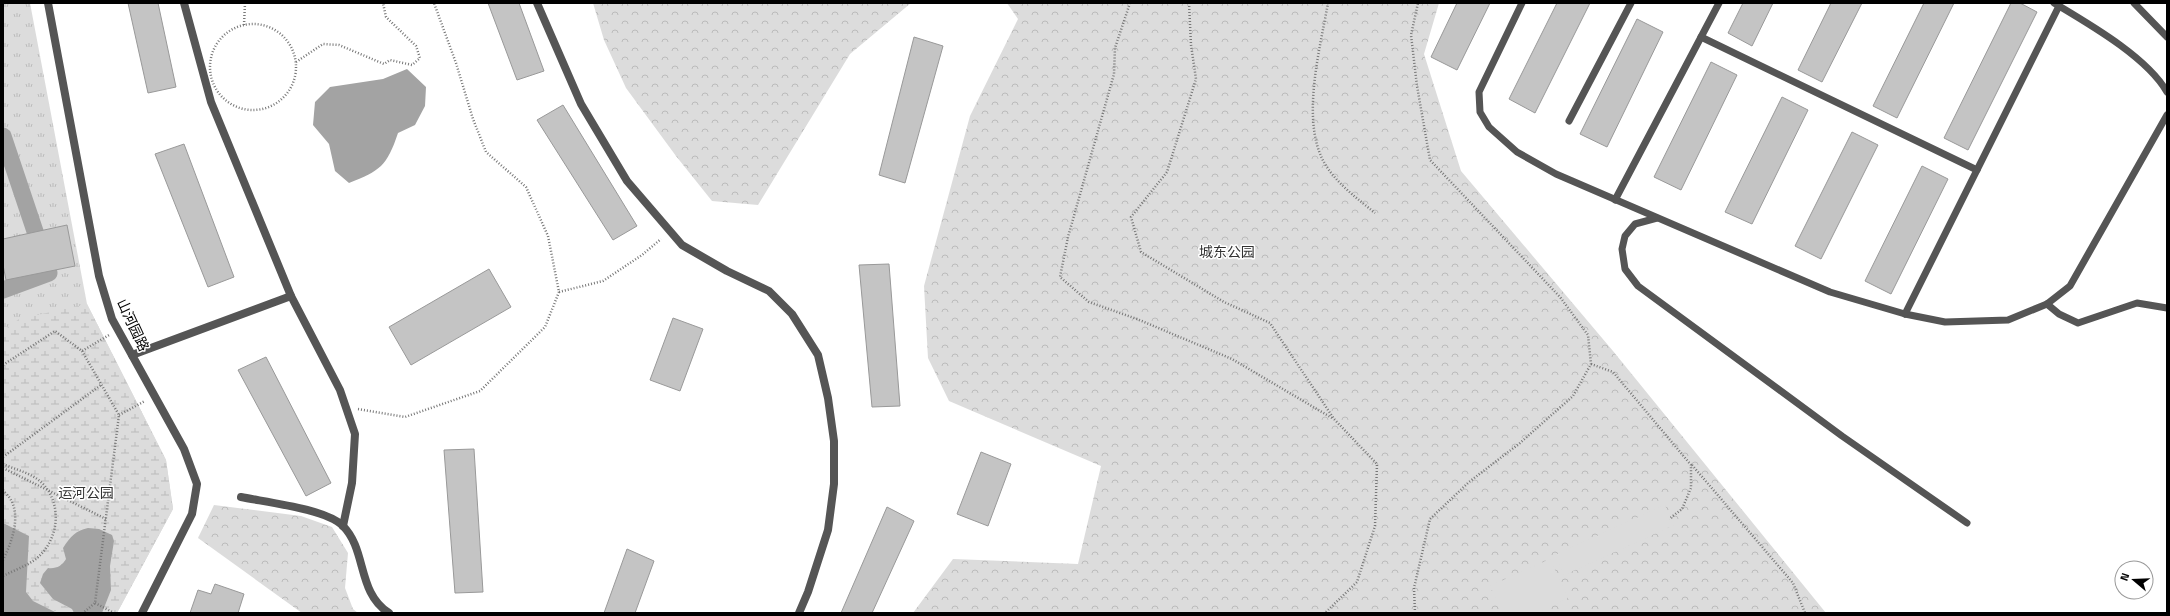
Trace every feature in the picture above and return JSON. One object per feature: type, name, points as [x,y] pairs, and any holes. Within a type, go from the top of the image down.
[{"type":"street","name":"山河园路","points":[[48,3],[99,276],[112,319],[184,450],[197,484],[192,514],[142,613]]},
{"type":"street","points":[[184,3],[211,102],[291,296],[340,390],[355,434],[352,483],[343,526]]},
{"type":"street","points":[[537,3],[581,104],[627,181],[682,245],[727,271],[769,291],[792,314],[818,356],[828,398],[834,441],[834,484],[828,530],[808,592],[799,613]]},
{"type":"street","points":[[132,355],[291,296]]},
{"type":"street","points":[[241,497],[300,509],[328,517],[343,526],[353,542],[369,592],[382,608],[389,613]]},
{"type":"lane","points":[[1522,3],[1479,92],[1480,112],[1489,127],[1517,152],[1556,174],[1830,292],[1905,314],[1945,322],[2008,320],[2047,304],[2070,286],[2167,115]]},
{"type":"lane","points":[[1569,121],[1631,3]]},
{"type":"lane","points":[[1615,200],[1719,3]]},
{"type":"lane","points":[[2134,3],[2167,37]]},
{"type":"lane","points":[[1905,314],[2057,5],[2093,27],[2139,60],[2167,92]]},
{"type":"lane","points":[[1701,37],[1977,170]]},
{"type":"lane","points":[[1657,218],[1635,224],[1625,236],[1622,249],[1625,269],[1638,286],[1842,436],[1968,523]]},
{"type":"lane","points":[[2047,304],[2059,314],[2078,323],[2137,303],[2167,308]]},
{"type":"path","points":[[244,25],[245,3]]},
{"type":"path","points":[[296,62],[324,44],[339,45],[384,64],[390,60],[412,65],[420,58],[416,46],[386,17],[383,3]]},
{"type":"path","points":[[346,407],[405,417],[480,391],[545,327],[559,292],[548,236],[526,187],[486,152],[473,119],[456,63],[434,3]]},
{"type":"path","points":[[1130,3],[1115,48],[1114,74],[1068,237],[1060,277],[1089,302],[1137,319],[1232,359],[1334,420]]},
{"type":"path","points":[[1189,3],[1191,45],[1196,79],[1167,172],[1131,217],[1141,252],[1224,302],[1270,323],[1334,420],[1377,464],[1375,526],[1357,582],[1324,613]]},
{"type":"path","points":[[1328,3],[1313,84],[1315,138],[1325,164],[1349,192],[1375,213]]},
{"type":"path","points":[[1415,613],[1414,588],[1430,519],[1469,482],[1520,443],[1573,396],[1592,364],[1588,335],[1560,297],[1430,160],[1417,86],[1411,35],[1418,3]]},
{"type":"path","points":[[252,24],[266,26],[279,32],[289,43],[296,62],[297,71],[293,85],[285,97],[273,106],[253,111],[233,106],[222,98],[214,87],[210,73],[210,59],[215,45],[225,34],[237,26],[244,25],[252,24]]},
{"type":"path","points":[[559,292],[603,281],[642,255],[670,232]]},
{"type":"path","points":[[82,351],[118,330]]},
{"type":"path","points":[[3,365],[55,331],[82,351],[119,415],[95,603],[83,613]]},
{"type":"path","points":[[1592,364],[1613,372],[1691,465],[1793,582],[1805,613]]},
{"type":"path","points":[[3,457],[101,385]]},
{"type":"path","points":[[119,415],[154,396]]},
{"type":"path","points":[[3,464],[29,474],[43,484],[57,510],[56,524],[46,548],[35,559],[3,576]]},
{"type":"path","points":[[1669,519],[1682,509],[1692,488],[1691,465]]},
{"type":"path","points":[[3,468],[106,519]]},
{"type":"path","points":[[3,490],[11,500],[15,514],[14,529],[3,560]]},
{"type":"path","points":[[95,603],[114,613]]},
{"type":"green space","name":"运河公园","points":[[3,3],[30,3],[87,304],[166,460],[173,509],[117,613],[3,613]]},
{"type":"green space","points":[[593,3],[911,3],[850,54],[758,205],[712,201],[676,156],[626,88],[604,40]]},
{"type":"green space","name":"城东公园","points":[[1007,3],[1439,3],[1424,54],[1461,171],[1613,351],[1826,613],[913,613],[953,559],[1078,564],[1101,466],[949,401],[928,358],[924,286],[970,116],[1018,19]]},
{"type":"green space","name":"运河公园","points":[[87,304],[166,460],[173,509],[117,613],[102,613],[108,601],[114,541],[112,535],[99,529],[88,528],[63,565],[53,568],[63,605],[72,609],[74,613],[61,612],[41,606],[30,598],[26,589],[26,566],[29,536],[3,523],[3,331],[19,319]]},
{"type":"green space","points":[[214,505],[301,516],[332,527],[348,553],[345,588],[353,609],[358,613],[302,613],[198,538]]},
{"type":"green space","points":[[1665,505],[1674,525],[1564,575],[1555,555]]},
{"type":"green space","points":[[1550,559],[1568,598],[1537,613],[1503,613],[1490,586]]},
{"type":"shaded area","points":[[407,69],[426,87],[425,106],[415,125],[398,133],[390,153],[381,166],[368,175],[349,183],[335,171],[329,144],[313,125],[315,102],[330,87],[383,79]]},
{"type":"shaded area","points":[[3,523],[29,536],[26,592],[33,601],[57,613],[3,613]]},
{"type":"shaded area","points":[[88,528],[99,529],[112,535],[114,541],[110,566],[111,590],[102,613],[74,613],[72,609],[53,599],[40,583],[43,574],[48,568],[54,568],[63,564],[66,559],[63,548],[71,537],[76,532]]},
{"type":"building","points":[[128,3],[158,3],[176,87],[148,93]]},
{"type":"building","points":[[488,3],[519,3],[544,71],[517,80]]},
{"type":"building","points":[[1457,3],[1490,3],[1457,70],[1431,57]]},
{"type":"building","points":[[1557,3],[1590,3],[1535,113],[1509,99]]},
{"type":"building","points":[[1743,3],[1773,3],[1752,46],[1728,33]]},
{"type":"building","points":[[1831,3],[1862,3],[1822,82],[1798,70]]},
{"type":"building","points":[[1924,3],[1954,3],[1897,118],[1873,106]]},
{"type":"building","points":[[2011,3],[2020,3],[2037,12],[1968,150],[1944,138]]},
{"type":"building","points":[[1637,19],[1663,32],[1607,147],[1580,134]]},
{"type":"building","points":[[914,37],[943,46],[905,183],[879,175]]},
{"type":"building","points":[[1711,62],[1737,75],[1681,190],[1654,177]]},
{"type":"building","points":[[1782,97],[1808,110],[1752,224],[1725,212]]},
{"type":"building","points":[[563,105],[637,226],[613,240],[537,120]]},
{"type":"building","points":[[1852,132],[1878,145],[1821,259],[1795,246]]},
{"type":"building","points":[[184,144],[234,277],[208,287],[155,154]]},
{"type":"building","points":[[1922,166],[1948,179],[1891,294],[1865,281]]},
{"type":"building","points":[[67,225],[75,266],[6,280],[3,265],[3,239]]},
{"type":"building","points":[[889,264],[900,406],[872,407],[859,265]]},
{"type":"building","points":[[489,269],[511,307],[411,365],[389,327]]},
{"type":"building","points":[[673,318],[703,329],[680,391],[650,380]]},
{"type":"building","points":[[266,357],[331,483],[306,496],[238,370]]},
{"type":"building","points":[[474,449],[483,592],[455,593],[444,450]]},
{"type":"building","points":[[981,452],[1011,464],[988,526],[957,514]]},
{"type":"building","points":[[887,507],[914,521],[872,613],[841,613]]},
{"type":"building","points":[[627,549],[654,561],[635,613],[604,613]]},
{"type":"building","points":[[215,584],[244,594],[238,613],[190,613],[198,590],[211,594]]},
{"type":"waterway","points":[[3,136],[49,273],[3,290]]}]
